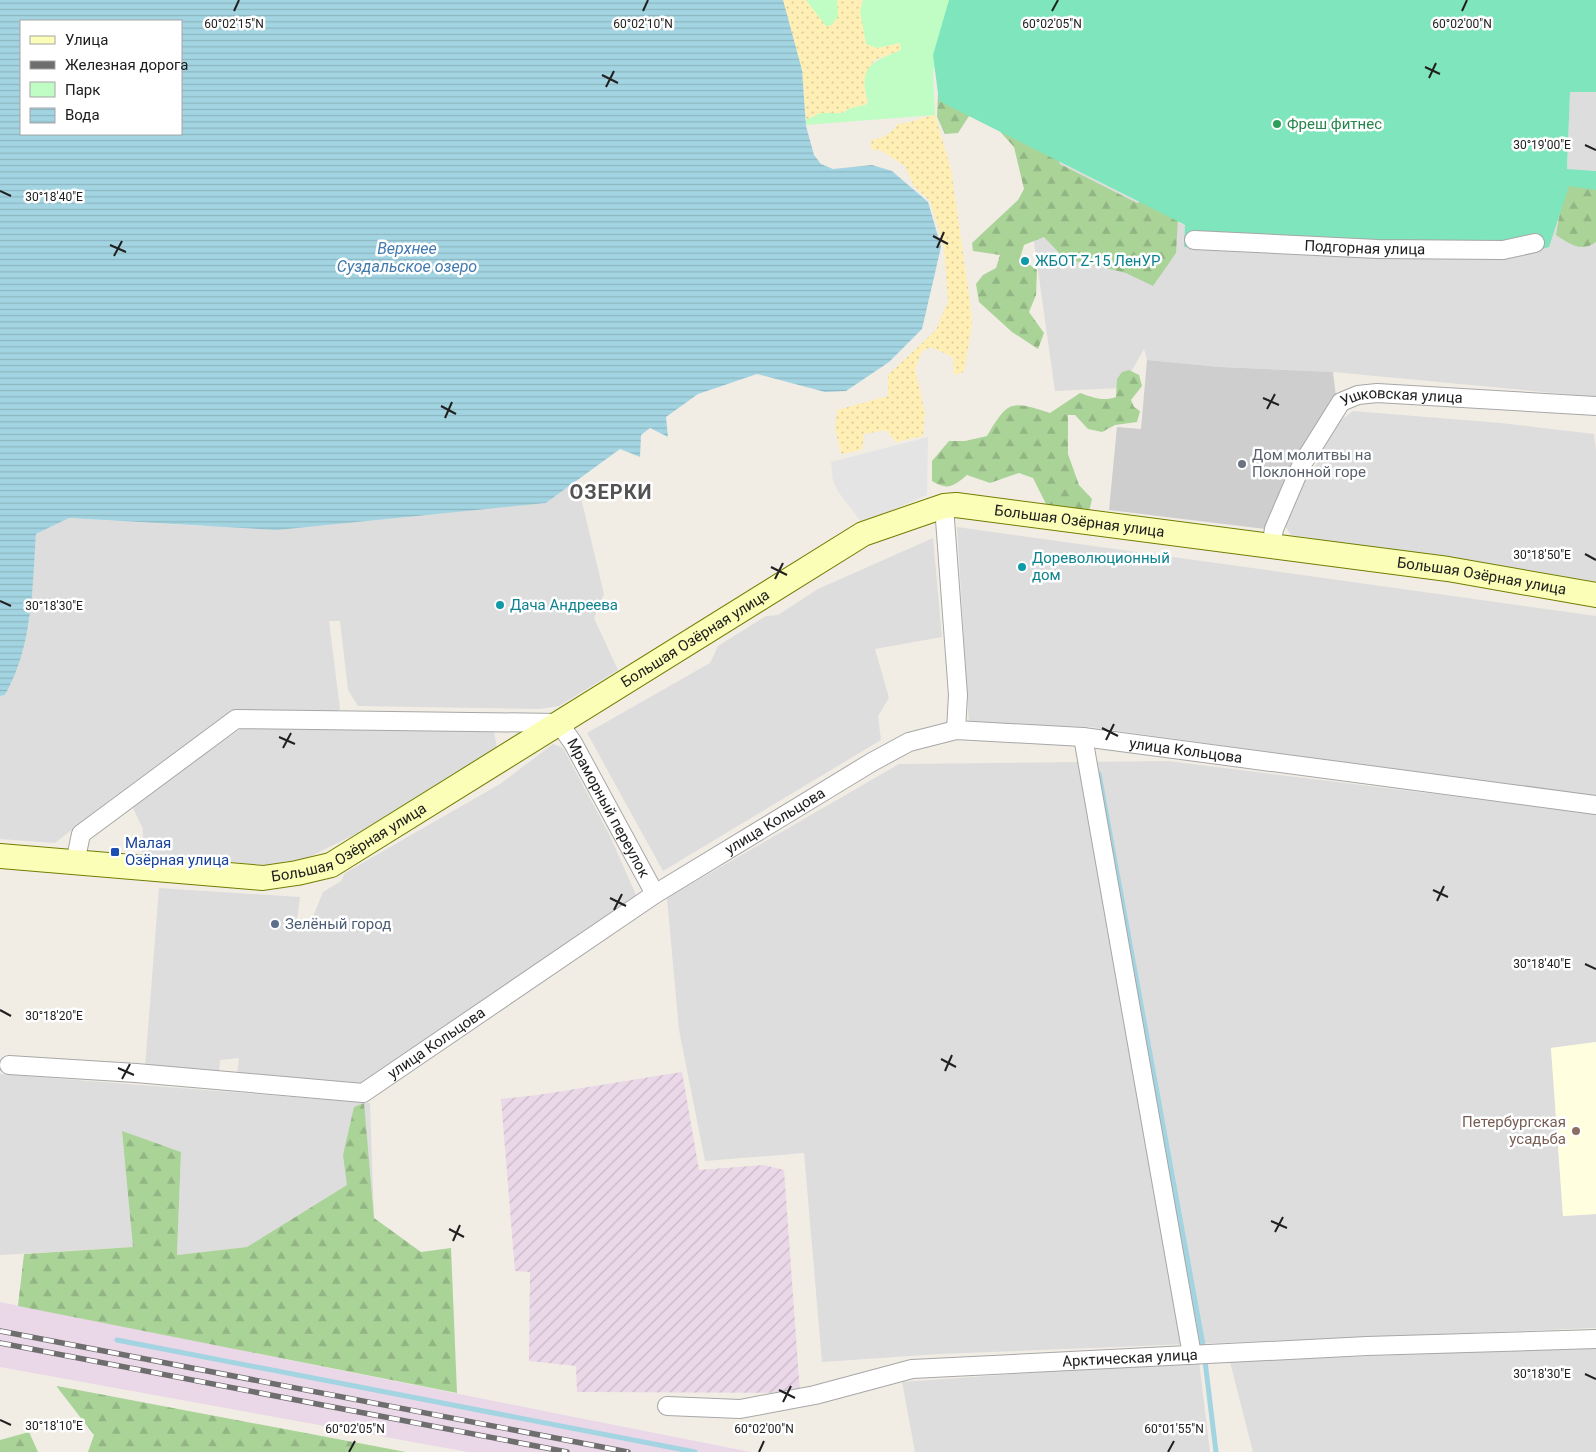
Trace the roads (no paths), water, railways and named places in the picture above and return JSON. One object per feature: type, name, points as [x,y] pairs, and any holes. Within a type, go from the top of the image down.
[{"type":"street","name":"Подгорная улица","points":[[1194,240],[1378,249],[1503,250],[1535,243]]},
{"type":"street","name":"Ушковская улица","points":[[1271,547],[1274,529],[1301,466],[1341,402],[1358,395],[1377,394],[1596,406]]},
{"type":"street","name":"Большая Озёрная улица","points":[[0,856],[263,878],[297,873],[331,864],[863,534],[944,506],[971,506],[1448,569],[1596,595]]},
{"type":"street","points":[[944,506],[958,695],[956,730]]},
{"type":"street","points":[[75,863],[81,834],[236,719],[559,723]]},
{"type":"street","name":"Мраморный переулок","points":[[559,723],[573,743],[655,894]]},
{"type":"street","name":"улица Кольцова","points":[[9,1065],[136,1072],[363,1092],[655,894],[872,762],[909,742],[956,730],[1083,737],[1596,805]]},
{"type":"street","points":[[1083,737],[1192,1356]]},
{"type":"street","name":"Арктическая улица","points":[[667,1406],[740,1409],[814,1395],[912,1369],[1367,1346],[1596,1339]]},
{"type":"water","name":"Верхнее Суздальское озеро","points":[[0,0],[783,0],[802,70],[806,126],[814,155],[821,164],[833,169],[872,165],[892,171],[928,202],[941,247],[922,329],[889,362],[846,391],[825,392],[757,374],[698,394],[666,417],[668,437],[650,428],[641,435],[640,457],[620,449],[546,503],[277,530],[69,518],[36,534],[30,617],[21,657],[5,695],[0,696]]},
{"type":"waterway","points":[[1099,774],[1203,1345]]},
{"type":"waterway","points":[[117,1340],[695,1452]]},
{"type":"waterway","points":[[1205,1361],[1216,1452]]},
{"type":"railway","points":[[0,1331],[628,1452]]},
{"type":"railway","points":[[0,1343],[567,1452]]},
{"type":"place","name":"Фреш фитнес","points":[[1277,124]]},
{"type":"place","name":"ЖБОТ Z-15 ЛенУР","points":[[1025,261]]},
{"type":"place","name":"Дом молитвы на Поклонной горе","points":[[1242,464]]},
{"type":"place","name":"Дореволюционный дом","points":[[1022,567]]},
{"type":"place","name":"Дача Андреева","points":[[500,605]]},
{"type":"place","name":"Малая Озёрная улица","points":[[115,852]]},
{"type":"place","name":"Зелёный город","points":[[275,924]]},
{"type":"place","name":"Петербургская усадьба","points":[[1576,1131]]},
{"type":"district","name":"ОЗЕРКИ","points":[[611,492]]}]
